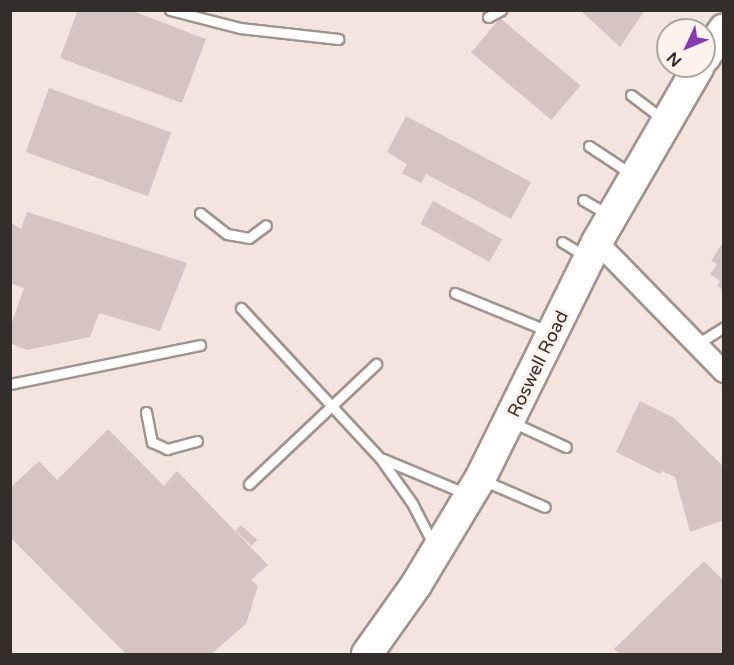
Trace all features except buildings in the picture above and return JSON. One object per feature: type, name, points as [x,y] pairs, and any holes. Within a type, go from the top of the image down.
[{"type":"main road","name":"Roswell Road","points":[[367,654],[436,552],[475,487],[511,421],[593,250],[692,78]]},
{"type":"street","points":[[593,250],[696,344],[723,372]]},
{"type":"lane","points":[[170,10],[240,28],[338,39]]},
{"type":"lane","points":[[488,17],[501,10]]},
{"type":"lane","points":[[631,95],[666,121]]},
{"type":"lane","points":[[590,146],[635,176]]},
{"type":"lane","points":[[583,200],[612,216]]},
{"type":"lane","points":[[200,213],[227,234],[249,238],[266,225]]},
{"type":"lane","points":[[562,242],[593,250]]},
{"type":"lane","points":[[455,292],[553,333]]},
{"type":"lane","points":[[241,308],[380,458],[412,503],[436,552]]},
{"type":"lane","points":[[696,344],[723,327]]},
{"type":"lane","points":[[10,384],[200,345]]},
{"type":"lane","points":[[249,484],[376,364]]},
{"type":"lane","points":[[146,412],[152,441],[159,446],[176,449],[197,441]]},
{"type":"lane","points":[[511,421],[566,447]]},
{"type":"lane","points":[[380,458],[545,507]]}]
